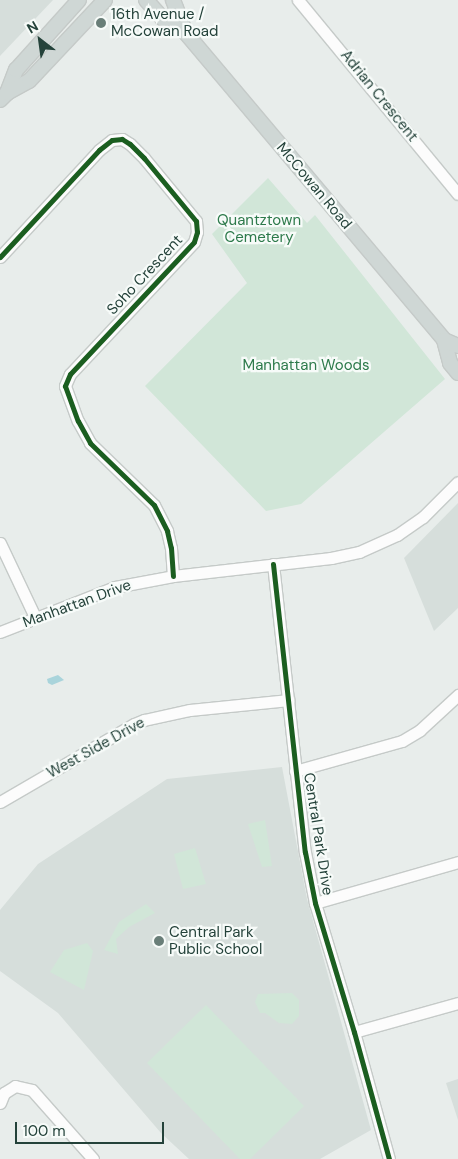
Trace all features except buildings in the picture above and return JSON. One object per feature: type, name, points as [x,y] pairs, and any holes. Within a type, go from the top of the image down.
[{"type":"main road","points":[[3,97],[16,70],[79,0]]},
{"type":"main road","points":[[3,97],[29,81],[105,0]]},
{"type":"main road","name":"McCowan Road","points":[[146,0],[162,18],[185,32],[444,340],[450,364],[458,373]]},
{"type":"main road","name":"McCowan Road","points":[[173,0],[185,32]]},
{"type":"main road","name":"McCowan Road","points":[[444,340],[458,346]]},
{"type":"street","name":"Adrian Crescent","points":[[298,0],[458,194]]},
{"type":"street","name":"Soho Crescent","points":[[0,257],[99,150],[112,140],[122,140],[130,144],[144,158],[196,221],[197,232],[194,242],[70,374],[65,386],[78,421],[90,443],[154,505],[167,531],[171,548],[172,576]]},
{"type":"street","name":"Manhattan Drive","points":[[0,632],[115,587],[172,576],[330,558],[360,552],[379,545],[423,517],[458,482]]},
{"type":"street","points":[[0,543],[35,618]]},
{"type":"street","name":"Central Park Drive","points":[[273,564],[305,852],[316,903],[389,1159]]},
{"type":"street","points":[[295,771],[402,740],[420,730],[458,694]]},
{"type":"street","name":"West Side Drive","points":[[0,802],[144,720],[190,710],[288,700]]},
{"type":"street","points":[[316,903],[458,862]]},
{"type":"street","points":[[354,1032],[458,1002]]},
{"type":"street","points":[[0,1103],[4,1093],[15,1086],[32,1090],[93,1159]]},
{"type":"shaded area","points":[[0,0],[53,0],[0,56]]},
{"type":"shaded area","points":[[458,503],[458,608],[434,631],[404,558]]},
{"type":"shaded area","name":"Central Park Public School","points":[[282,767],[307,899],[371,1130],[320,1159],[189,1159],[161,1133],[58,1013],[0,971],[0,910],[38,864],[167,779]]},
{"type":"shaded area","points":[[458,1079],[458,1120],[446,1083]]},
{"type":"green space","name":"Manhattan Woods","points":[[268,178],[307,223],[315,215],[445,379],[301,504],[266,511],[145,386],[247,283],[212,234]]},
{"type":"green space","points":[[265,820],[272,866],[262,867],[248,824]]},
{"type":"green space","points":[[195,848],[206,884],[183,889],[174,854]]},
{"type":"green space","points":[[146,904],[155,913],[129,927],[116,939],[118,954],[104,950],[119,922]]},
{"type":"green space","points":[[87,943],[93,951],[84,990],[50,972],[64,950]]},
{"type":"green space","points":[[292,993],[299,1000],[299,1016],[292,1024],[279,1023],[265,1013],[260,1013],[255,1002],[258,994]]},
{"type":"green space","points":[[206,1005],[304,1106],[250,1159],[240,1159],[147,1063]]},
{"type":"water","points":[[58,675],[64,680],[52,685],[48,683],[47,679]]},
{"type":"cycle path","points":[[0,257],[99,150],[112,140],[122,139],[130,144],[144,158],[196,221],[197,232],[194,242],[70,374],[65,386],[78,421],[90,443],[154,505],[167,531],[171,548],[173,576]]},
{"type":"cycle path","points":[[273,564],[305,852],[315,903],[354,1032],[389,1159]]},
{"type":"place","name":"16th Avenue / McCowan Road","points":[[101,23]]},
{"type":"place","name":"Central Park Public School","points":[[159,941]]},
{"type":"park label","name":"Quantztown Cemetery","points":[[259,228]]}]
